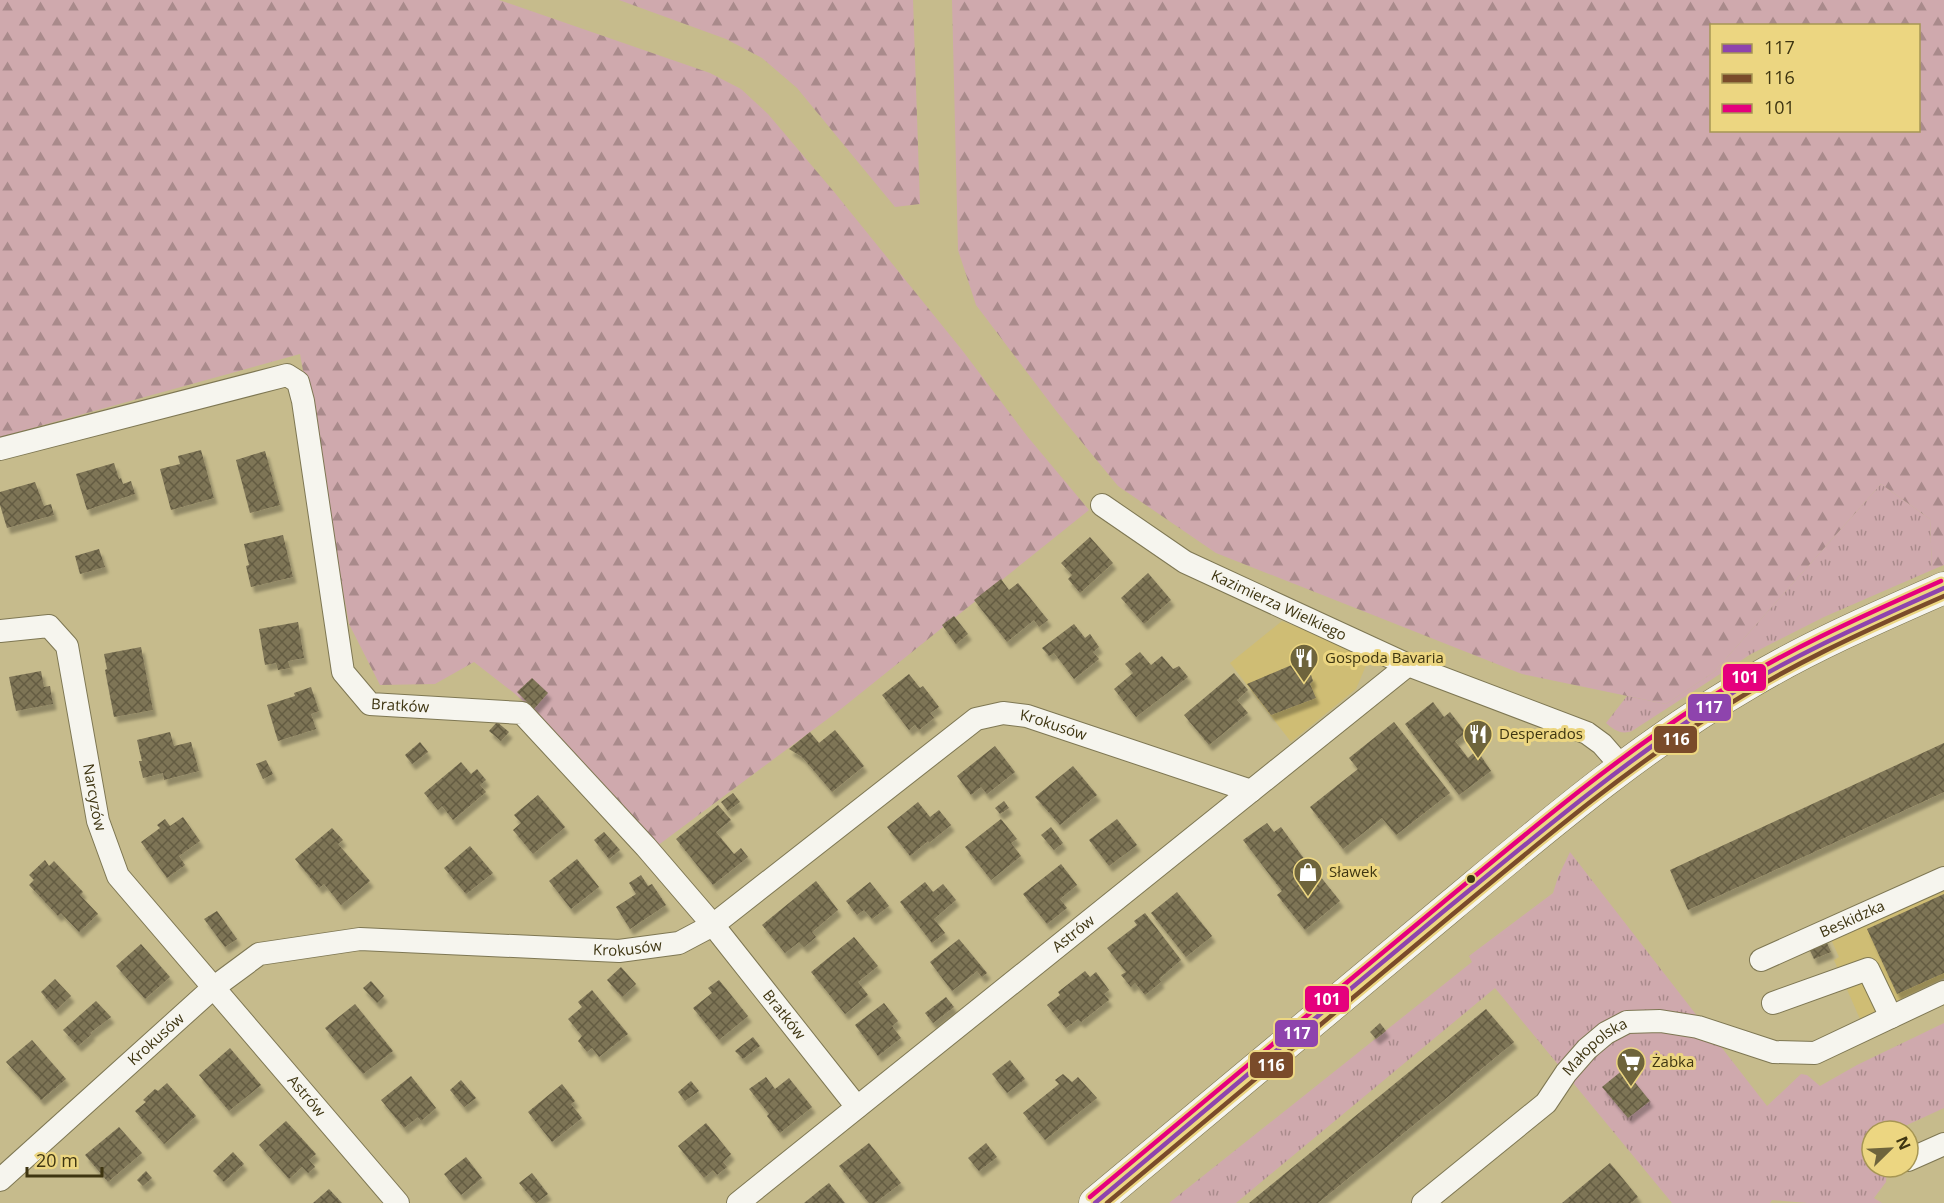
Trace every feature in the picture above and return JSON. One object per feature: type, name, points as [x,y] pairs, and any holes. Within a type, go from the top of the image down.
[{"type":"main road","points":[[1095,1203],[1482,880],[1623,768],[1685,723],[1793,658],[1944,588]]},
{"type":"street","name":"Bratków","points":[[0,448],[287,375],[298,382],[303,400],[343,672],[370,704],[522,713],[646,847],[713,925],[857,1107]]},
{"type":"street","name":"Kazimierza Wielkiego","points":[[1102,505],[1185,562],[1408,665],[1587,733],[1602,744],[1623,768]]},
{"type":"street","name":"Narcyzów","points":[[0,631],[49,626],[67,646],[98,821],[118,876],[213,988]]},
{"type":"street","name":"Astrów","points":[[738,1203],[1408,665]]},
{"type":"street","name":"Krokusów","points":[[0,1180],[213,988],[259,954],[360,939],[619,951],[679,943],[713,925],[976,719],[1003,712],[1027,716],[1251,791]]},
{"type":"street","name":"Beskidzka","points":[[1761,960],[1944,878]]},
{"type":"street","points":[[1773,1003],[1868,969],[1891,1017],[1944,992]]},
{"type":"street","name":"Astrów","points":[[213,988],[398,1203]]},
{"type":"street","name":"Małopolska","points":[[1423,1203],[1546,1103],[1566,1073],[1587,1049],[1606,1033],[1628,1022],[1660,1021],[1698,1027],[1773,1052],[1815,1053],[1891,1017]]},
{"type":"street","points":[[1920,1155],[1944,1144]]},
{"type":"shaded area","points":[[1282,621],[1370,656],[1356,689],[1291,742],[1230,663]]},
{"type":"shaded area","points":[[1944,886],[1944,978],[1860,1019],[1834,960],[1839,957],[1830,937]]},
{"type":"green space","points":[[0,0],[499,0],[710,73],[741,89],[768,114],[835,193],[962,350],[1027,436],[1089,510],[841,709],[653,849],[534,711],[474,662],[435,684],[380,685],[349,624],[300,354],[0,437]]},
{"type":"green space","points":[[619,0],[913,0],[920,204],[895,207],[797,88],[762,58],[726,39]]},
{"type":"green space","points":[[952,0],[1944,0],[1944,565],[1932,570],[1930,519],[1881,484],[1714,672],[1666,704],[1522,674],[1216,553],[1118,486],[1057,412],[976,305],[958,250]]},
{"type":"green space","points":[[1881,484],[1930,519],[1932,570],[1824,617],[1751,654],[1632,731],[1618,731],[1606,723],[1627,696],[1666,704],[1714,672]]},
{"type":"green space","points":[[1570,852],[1767,1106],[1801,1074],[1807,1075],[1820,1086],[1857,1065],[1944,1023],[1944,1108],[1920,1119],[1860,1119],[1860,1179],[1886,1179],[1874,1198],[1882,1203],[1808,1203],[1772,1200],[1770,1203],[1672,1203],[1495,988],[1236,1203],[1169,1203],[1472,962],[1469,956],[1553,893]]},
{"type":"building","points":[[201,450],[214,498],[171,510],[160,469],[180,464],[178,456]]},
{"type":"building","points":[[265,451],[280,505],[250,513],[236,460]]},
{"type":"building","points":[[114,463],[119,479],[121,478],[123,484],[131,481],[135,494],[87,510],[76,474]]},
{"type":"building","points":[[35,482],[44,506],[51,504],[54,515],[7,528],[0,505],[0,492]]},
{"type":"building","points":[[283,535],[293,577],[251,587],[244,544]]},
{"type":"building","points":[[1090,537],[1113,563],[1080,593],[1068,579],[1072,575],[1061,563]]},
{"type":"building","points":[[99,549],[105,567],[80,574],[75,556]]},
{"type":"building","points":[[1148,573],[1171,600],[1144,624],[1121,598]]},
{"type":"building","points":[[1001,579],[1009,590],[1018,583],[1048,620],[1039,627],[1034,620],[1007,642],[974,600]]},
{"type":"building","points":[[954,616],[968,634],[956,644],[942,625]]},
{"type":"building","points":[[298,622],[304,658],[288,661],[290,668],[278,670],[276,663],[265,665],[259,629]]},
{"type":"building","points":[[1074,624],[1085,638],[1090,634],[1099,647],[1093,652],[1099,659],[1074,679],[1054,653],[1049,656],[1042,648]]},
{"type":"building","points":[[141,647],[153,710],[114,717],[104,654]]},
{"type":"building","points":[[1140,652],[1151,665],[1162,656],[1173,669],[1179,666],[1188,677],[1136,717],[1114,689],[1133,673],[1125,664]]},
{"type":"building","points":[[1301,661],[1306,675],[1311,675],[1313,681],[1310,684],[1316,698],[1271,715],[1247,684]]},
{"type":"building","points":[[41,671],[44,687],[50,686],[53,704],[16,711],[9,677]]},
{"type":"building","points":[[1234,673],[1248,690],[1237,700],[1248,713],[1209,745],[1184,715]]},
{"type":"building","points":[[909,674],[920,688],[923,686],[939,707],[930,713],[934,718],[919,730],[915,725],[909,730],[882,695]]},
{"type":"building","points":[[532,678],[548,693],[534,709],[517,692]]},
{"type":"building","points":[[311,687],[319,711],[311,714],[316,729],[278,741],[267,705],[295,696],[294,693]]},
{"type":"building","points":[[1433,702],[1444,717],[1450,712],[1466,733],[1455,741],[1468,758],[1477,750],[1491,771],[1459,795],[1405,724]]},
{"type":"building","points":[[497,722],[509,732],[501,741],[489,731]]},
{"type":"building","points":[[1394,722],[1450,793],[1396,835],[1382,818],[1343,849],[1310,807],[1358,769],[1349,758]]},
{"type":"building","points":[[835,730],[864,766],[832,792],[802,757],[789,749],[810,732],[819,743]]},
{"type":"building","points":[[170,732],[174,746],[191,742],[199,771],[164,780],[163,773],[143,778],[137,740]]},
{"type":"building","points":[[420,742],[428,752],[412,764],[405,755]]},
{"type":"building","points":[[1944,743],[1944,792],[1688,910],[1670,870]]},
{"type":"building","points":[[995,746],[1015,772],[987,794],[981,787],[971,795],[957,776]]},
{"type":"building","points":[[266,760],[273,774],[263,779],[256,764]]},
{"type":"building","points":[[461,762],[471,774],[477,769],[486,780],[480,785],[486,792],[453,820],[442,806],[438,810],[424,793]]},
{"type":"building","points":[[1073,766],[1097,795],[1060,825],[1035,797]]},
{"type":"building","points":[[733,793],[740,802],[728,811],[721,802]]},
{"type":"building","points":[[538,795],[565,827],[533,854],[513,830],[521,823],[514,815]]},
{"type":"building","points":[[1004,801],[1009,808],[1000,814],[995,808]]},
{"type":"building","points":[[918,802],[930,817],[939,810],[951,825],[910,856],[887,827]]},
{"type":"building","points":[[718,805],[731,820],[716,832],[734,854],[741,848],[748,857],[713,885],[676,839]]},
{"type":"building","points":[[183,817],[200,841],[179,856],[185,865],[167,878],[141,842],[160,828],[157,825],[165,819],[170,826]]},
{"type":"building","points":[[1001,819],[1017,839],[1011,843],[1021,856],[991,880],[965,847]]},
{"type":"building","points":[[1117,819],[1137,845],[1109,866],[1089,840]]},
{"type":"building","points":[[1267,823],[1274,832],[1281,827],[1313,871],[1315,870],[1340,901],[1305,930],[1277,895],[1282,891],[1243,840]]},
{"type":"building","points":[[1051,827],[1063,843],[1054,850],[1041,835]]},
{"type":"building","points":[[332,828],[343,840],[338,844],[370,881],[341,905],[324,884],[319,888],[295,859]]},
{"type":"building","points":[[604,832],[620,850],[609,859],[594,840]]},
{"type":"building","points":[[470,846],[493,873],[466,894],[444,868]]},
{"type":"building","points":[[577,859],[599,887],[571,909],[549,881]]},
{"type":"building","points":[[45,860],[49,866],[54,861],[83,892],[80,895],[98,914],[79,932],[61,913],[58,916],[29,885],[34,880],[29,875]]},
{"type":"building","points":[[1061,864],[1077,885],[1060,899],[1067,908],[1047,924],[1023,894]]},
{"type":"building","points":[[641,875],[648,886],[652,884],[666,905],[630,929],[616,907],[636,894],[629,883]]},
{"type":"building","points":[[816,881],[838,910],[812,932],[816,937],[804,947],[799,942],[785,953],[762,925]]},
{"type":"building","points":[[870,882],[889,906],[872,919],[864,910],[857,915],[846,901]]},
{"type":"building","points":[[925,882],[933,892],[943,884],[956,900],[934,919],[945,933],[932,943],[900,902]]},
{"type":"building","points":[[1177,892],[1212,936],[1186,957],[1151,913]]},
{"type":"building","points":[[1944,894],[1944,973],[1897,994],[1867,929]]},
{"type":"building","points":[[217,911],[237,939],[225,947],[204,919]]},
{"type":"building","points":[[1145,913],[1181,960],[1159,979],[1161,982],[1145,995],[1135,983],[1131,987],[1121,975],[1126,972],[1107,948],[1137,925],[1134,921]]},
{"type":"building","points":[[1823,934],[1831,952],[1814,959],[1806,942]]},
{"type":"building","points":[[854,937],[878,966],[858,982],[868,995],[845,1014],[811,972]]},
{"type":"building","points":[[959,939],[987,973],[982,977],[977,971],[952,991],[930,962]]},
{"type":"building","points":[[141,944],[170,977],[145,999],[116,966]]},
{"type":"building","points":[[621,967],[636,984],[622,997],[607,980]]},
{"type":"building","points":[[1085,971],[1090,977],[1096,972],[1109,990],[1104,994],[1109,1000],[1081,1022],[1078,1019],[1066,1028],[1047,1005],[1060,995],[1058,992]]},
{"type":"building","points":[[55,979],[71,996],[56,1010],[41,992]]},
{"type":"building","points":[[719,980],[748,1016],[719,1040],[693,1008],[712,993],[708,988]]},
{"type":"building","points":[[371,981],[384,996],[377,1003],[363,988]]},
{"type":"building","points":[[592,990],[628,1034],[599,1057],[592,1048],[587,1052],[578,1041],[582,1036],[568,1019],[582,1007],[578,1002]]},
{"type":"building","points":[[946,997],[954,1007],[933,1023],[925,1013]]},
{"type":"building","points":[[96,1001],[111,1017],[90,1033],[92,1034],[78,1046],[63,1030]]},
{"type":"building","points":[[884,1003],[898,1021],[892,1026],[901,1038],[878,1056],[855,1025]]},
{"type":"building","points":[[355,1004],[393,1051],[363,1074],[325,1028]]},
{"type":"building","points":[[1486,1009],[1514,1042],[1443,1101],[1318,1203],[1249,1203]]},
{"type":"building","points":[[1380,1023],[1386,1031],[1376,1039],[1370,1032]]},
{"type":"building","points":[[753,1037],[760,1046],[743,1059],[735,1051]]},
{"type":"building","points":[[32,1040],[66,1079],[41,1100],[6,1062]]},
{"type":"building","points":[[230,1048],[261,1085],[229,1111],[199,1075]]},
{"type":"building","points":[[1010,1060],[1025,1079],[1007,1093],[992,1074]]},
{"type":"building","points":[[1624,1069],[1650,1101],[1628,1118],[1602,1087]]},
{"type":"building","points":[[1063,1074],[1072,1082],[1078,1077],[1097,1098],[1045,1140],[1023,1113],[1059,1084],[1055,1080]]},
{"type":"building","points":[[411,1076],[436,1108],[421,1121],[418,1117],[404,1128],[381,1100]]},
{"type":"building","points":[[766,1077],[775,1089],[789,1078],[812,1107],[780,1133],[767,1116],[769,1114],[749,1089]]},
{"type":"building","points":[[461,1080],[476,1098],[464,1107],[450,1090]]},
{"type":"building","points":[[691,1081],[699,1091],[685,1101],[678,1092]]},
{"type":"building","points":[[167,1083],[196,1116],[164,1144],[135,1111],[146,1102],[143,1100],[155,1089],[158,1091]]},
{"type":"building","points":[[562,1084],[575,1101],[571,1104],[582,1118],[552,1142],[528,1112]]},
{"type":"building","points":[[286,1121],[316,1154],[309,1160],[315,1167],[308,1173],[302,1167],[289,1179],[259,1145]]},
{"type":"building","points":[[706,1123],[731,1154],[723,1162],[727,1167],[717,1175],[713,1170],[704,1178],[678,1146]]},
{"type":"building","points":[[119,1127],[142,1153],[108,1182],[85,1155]]},
{"type":"building","points":[[869,1143],[901,1183],[875,1203],[869,1203],[839,1166]]},
{"type":"building","points":[[986,1143],[997,1157],[979,1171],[968,1158]]},
{"type":"building","points":[[233,1152],[244,1164],[224,1182],[213,1171]]},
{"type":"building","points":[[466,1157],[482,1178],[461,1195],[444,1174]]},
{"type":"building","points":[[1610,1163],[1638,1197],[1631,1203],[1562,1203]]},
{"type":"building","points":[[146,1171],[152,1178],[143,1186],[137,1180]]},
{"type":"building","points":[[532,1173],[548,1194],[536,1203],[519,1183]]},
{"type":"building","points":[[829,1183],[845,1203],[804,1203],[820,1190]]},
{"type":"building","points":[[329,1189],[342,1203],[313,1203]]},
{"type":"transit line","name":"101","points":[[1090,1197],[1504,852],[1636,748],[1705,701],[1791,651],[1941,581]]},
{"type":"transit line","name":"117","points":[[1095,1203],[1444,911],[1573,806],[1673,731],[1794,658],[1944,588]]},
{"type":"transit line","name":"116","points":[[1107,1203],[1511,866],[1643,762],[1712,715],[1796,665],[1944,596]]},
{"type":"place","name":"Gospoda Bavaria","points":[[1304,684]]},
{"type":"place","name":"Desperados","points":[[1478,760]]},
{"type":"place","name":"Sławek","points":[[1308,898]]},
{"type":"place","name":"Żabka","points":[[1631,1088]]}]
